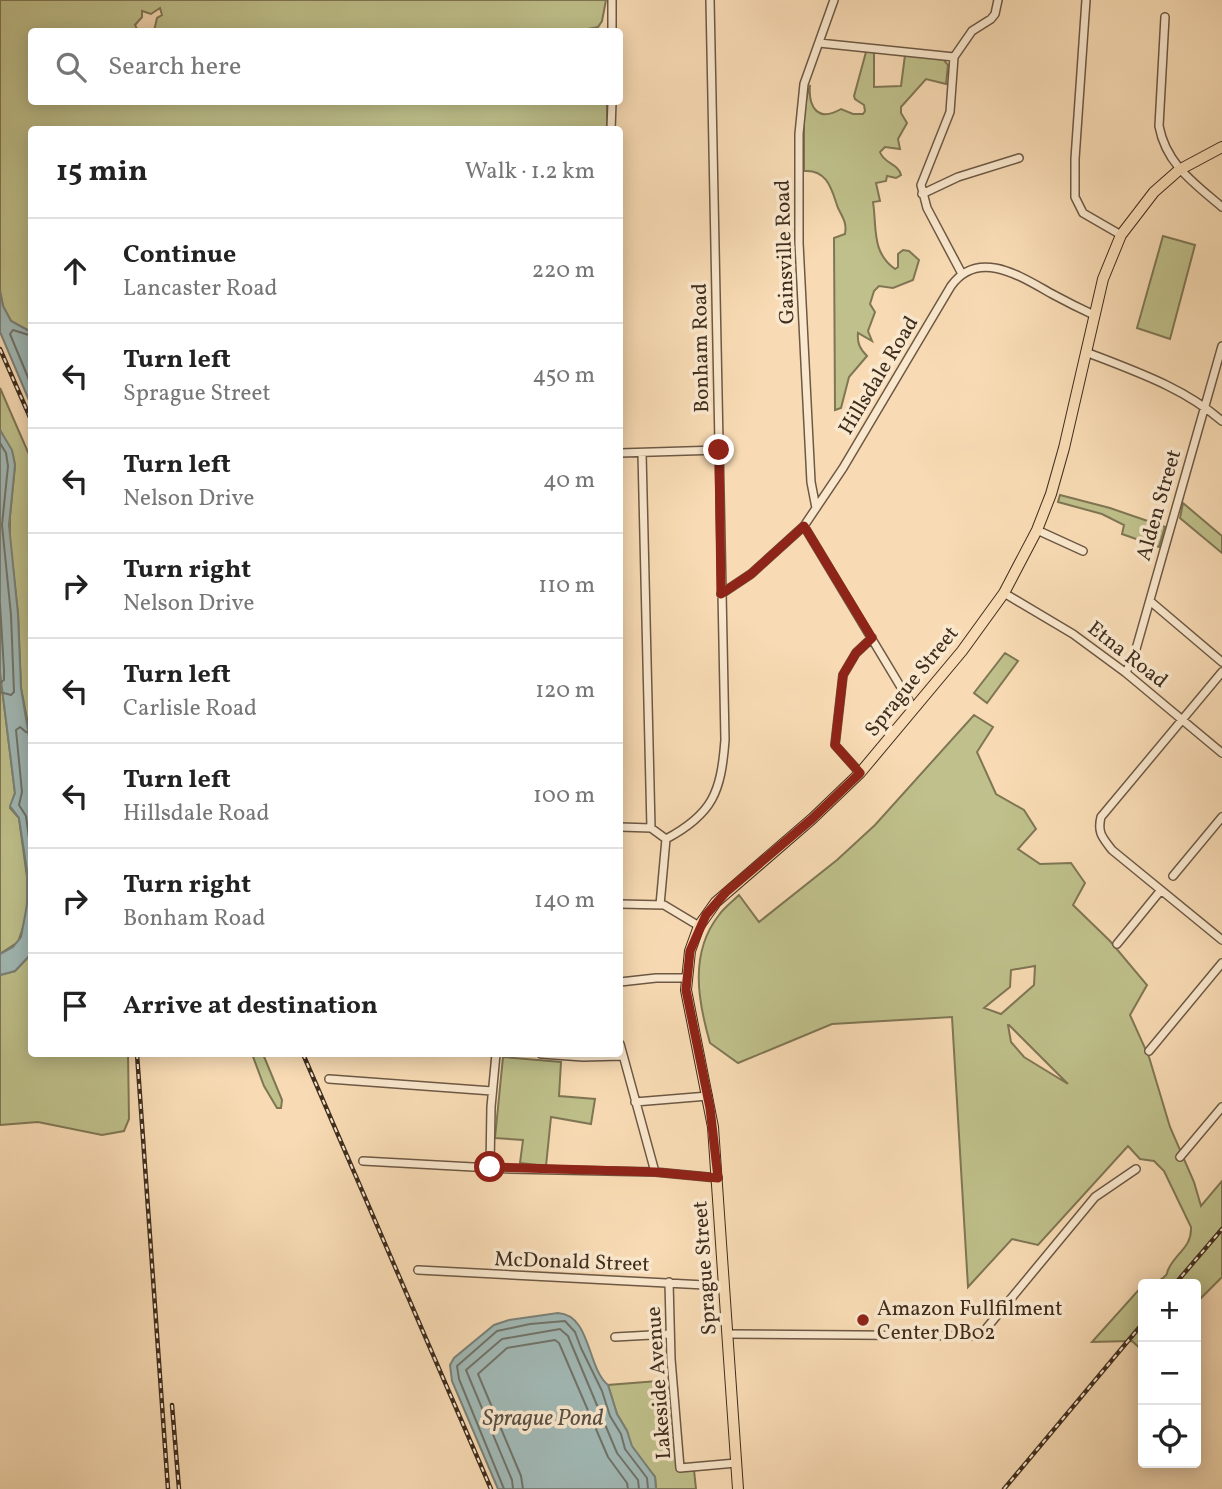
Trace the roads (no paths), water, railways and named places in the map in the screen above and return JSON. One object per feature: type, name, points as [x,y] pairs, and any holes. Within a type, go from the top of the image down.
[{"type":"main road","name":"Sprague Street","points":[[738,1489],[718,1178],[708,1096],[686,990],[690,951],[699,926],[726,892],[812,819],[860,773],[962,651],[1004,593],[1037,530],[1059,471],[1103,279],[1121,235],[1154,192],[1179,170],[1222,147]]},
{"type":"street","points":[[612,0],[612,28]]},
{"type":"street","name":"Bonham Road","points":[[666,839],[690,826],[703,815],[722,771],[725,740],[710,0]]},
{"type":"street","name":"Gainsville Road","points":[[816,508],[811,482],[800,270],[799,134],[804,84],[834,0]]},
{"type":"street","points":[[998,0],[995,14],[972,31],[954,57],[950,112],[924,173],[922,194],[948,251],[962,274],[980,267],[1000,269],[1094,315]]},
{"type":"street","points":[[1086,0],[1075,159],[1075,197],[1083,214],[1121,235]]},
{"type":"street","points":[[1166,18],[1159,126],[1161,140],[1179,170],[1222,206]]},
{"type":"street","points":[[819,43],[954,57]]},
{"type":"street","points":[[611,126],[612,105]]},
{"type":"street","points":[[922,194],[958,177],[1019,158]]},
{"type":"street","name":"Hillsdale Road","points":[[721,594],[751,574],[804,526],[843,468],[951,286],[962,274]]},
{"type":"street","name":"Alden Street","points":[[1126,673],[1136,649],[1222,346]]},
{"type":"street","points":[[1086,352],[1169,386],[1204,406],[1222,421]]},
{"type":"street","points":[[623,453],[719,450]]},
{"type":"street","points":[[642,453],[651,828]]},
{"type":"street","points":[[804,526],[914,709]]},
{"type":"street","points":[[1037,530],[1083,551]]},
{"type":"street","name":"Etna Road","points":[[1004,593],[1073,634],[1126,673],[1222,753]]},
{"type":"street","points":[[1150,601],[1222,662]]},
{"type":"street","points":[[860,773],[835,745],[843,675],[856,653],[872,638]]},
{"type":"street","points":[[1222,672],[1101,817],[1098,828],[1100,836],[1112,850],[1222,940]]},
{"type":"street","points":[[1173,876],[1222,817]]},
{"type":"street","points":[[623,827],[651,828],[666,839],[660,905]]},
{"type":"street","points":[[1117,944],[1161,890]]},
{"type":"street","points":[[623,904],[667,906],[699,926]]},
{"type":"street","points":[[1149,1051],[1222,963]]},
{"type":"street","points":[[623,982],[686,978]]},
{"type":"street","points":[[490,1167],[496,1057]]},
{"type":"street","points":[[622,1057],[655,1172]]},
{"type":"street","points":[[329,1079],[492,1091]]},
{"type":"street","points":[[635,1102],[708,1096]]},
{"type":"street","points":[[1180,1157],[1222,1107]]},
{"type":"street","points":[[363,1161],[655,1172],[718,1178]]},
{"type":"street","points":[[727,1334],[980,1336],[1090,1203],[1109,1186],[1136,1170]]},
{"type":"street","name":"McDonald Street","points":[[418,1270],[724,1286]]},
{"type":"street","name":"Lakeside Avenue","points":[[670,1282],[670,1334],[680,1468],[736,1463]]},
{"type":"street","points":[[615,1337],[670,1334]]},
{"type":"water","points":[[0,291],[3,306],[11,321],[28,330],[28,398],[0,332]]},
{"type":"water","points":[[0,430],[12,450],[15,465],[9,525],[18,614],[21,688],[28,731],[28,957],[15,971],[0,975],[0,954],[13,947],[21,937],[27,905],[27,871],[19,818],[10,806],[15,793],[0,672]]},
{"type":"water","name":"Sprague Pond","points":[[558,1313],[569,1316],[583,1332],[632,1446],[655,1477],[656,1489],[498,1489],[452,1381],[450,1365],[454,1358],[494,1325],[509,1320]]},
{"type":"railway","points":[[0,349],[28,413]]},
{"type":"railway","points":[[137,1057],[168,1489]]},
{"type":"railway","points":[[304,1057],[491,1489]]},
{"type":"railway","points":[[1179,1279],[1222,1229]]},
{"type":"railway","points":[[1004,1489],[1138,1329]]},
{"type":"railway","points":[[172,1405],[179,1489]]},
{"type":"place","name":"Amazon Fullfilment Center DB02","points":[[863,1320]]}]
